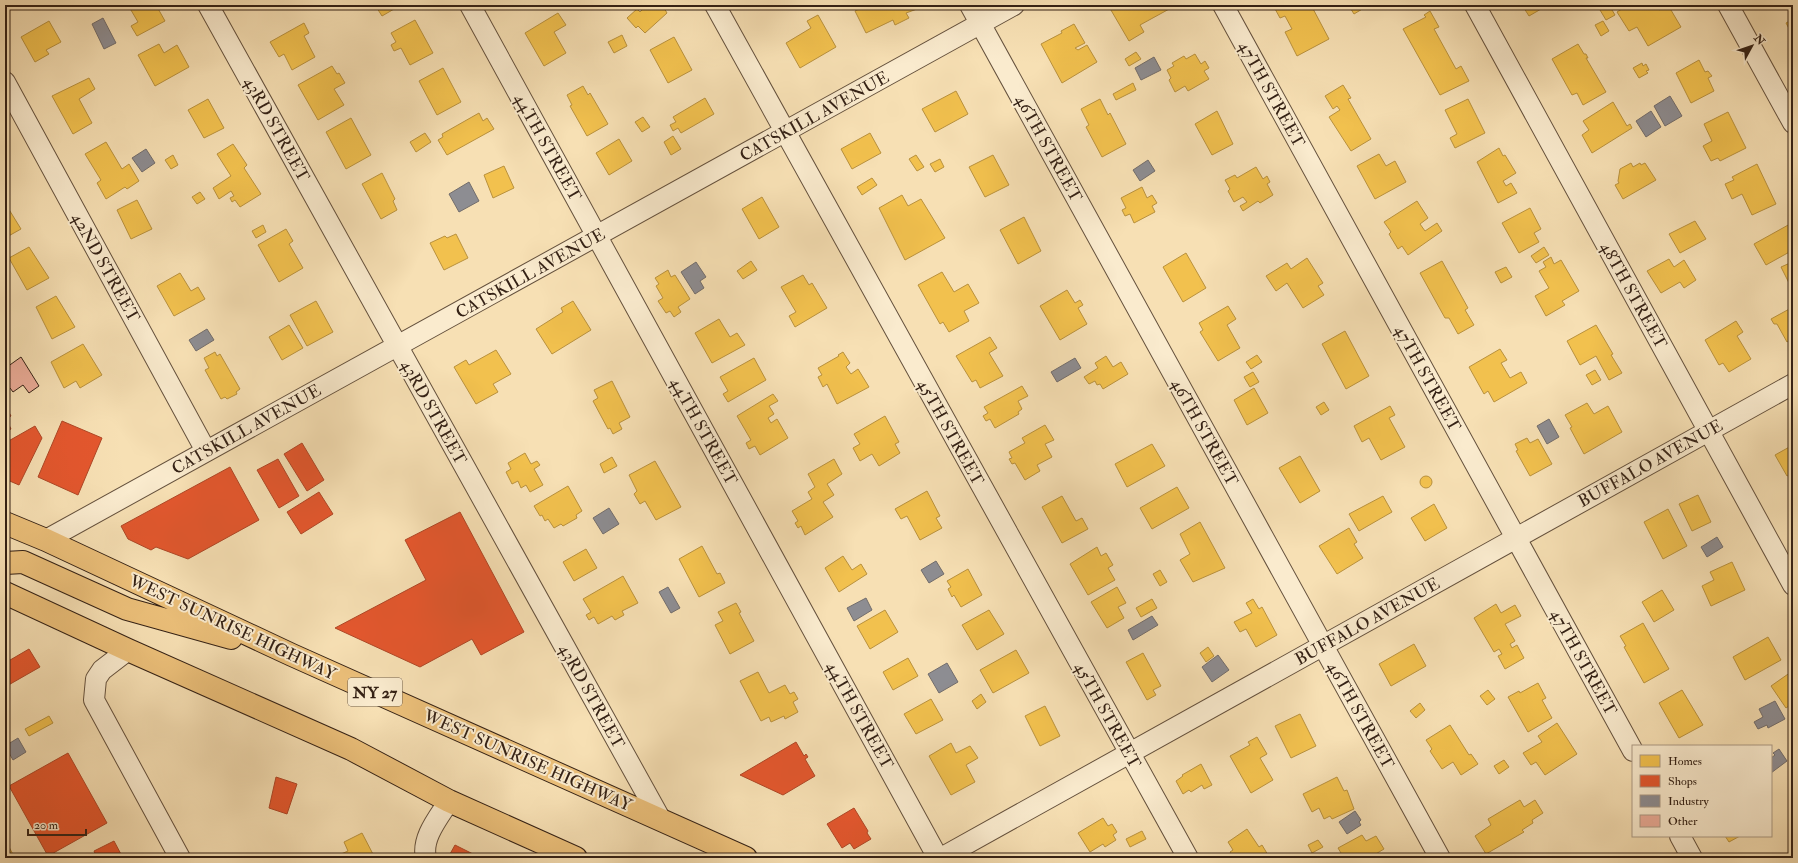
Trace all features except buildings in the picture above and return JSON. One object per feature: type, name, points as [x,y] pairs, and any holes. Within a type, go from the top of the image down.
[{"type":"highway","name":"WEST SUNRISE HIGHWAY","points":[[5,523],[46,540],[292,654],[746,858]]},
{"type":"highway","points":[[5,564],[24,562],[127,609],[292,654]]},
{"type":"highway","points":[[5,593],[128,650],[351,749],[449,801],[576,858]]},
{"type":"street","name":"43RD STREET","points":[[208,5],[661,820]]},
{"type":"street","name":"44TH STREET","points":[[470,5],[938,858]]},
{"type":"street","name":"45TH STREET","points":[[715,5],[1188,858]]},
{"type":"street","name":"46TH STREET","points":[[970,5],[1440,858]]},
{"type":"street","name":"CATSKILL AVENUE","points":[[46,540],[1014,5]]},
{"type":"street","name":"47TH STREET","points":[[1223,5],[1632,749]]},
{"type":"street","name":"48TH STREET","points":[[1475,5],[1793,585]]},
{"type":"street","points":[[1728,5],[1793,123]]},
{"type":"street","name":"42ND STREET","points":[[5,82],[206,452]]},
{"type":"street","name":"BUFFALO AVENUE","points":[[941,858],[1793,384]]},
{"type":"street","points":[[128,650],[102,670],[96,679],[94,700],[180,858]]},
{"type":"street","points":[[426,858],[424,850],[430,831],[449,801]]},
{"type":"street","points":[[1681,837],[1692,858]]}]
